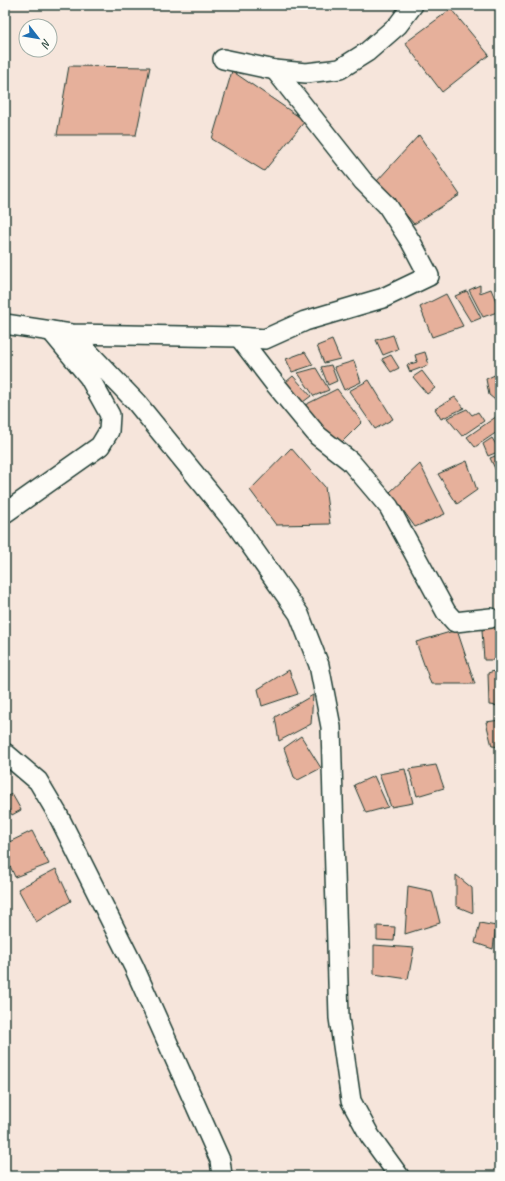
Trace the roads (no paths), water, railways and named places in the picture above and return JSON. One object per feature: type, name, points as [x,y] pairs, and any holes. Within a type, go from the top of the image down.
[{"type":"street","points":[[223,59],[275,70],[306,73],[340,69],[366,52],[398,24],[413,5]]},
{"type":"street","points":[[5,324],[71,334],[265,338],[305,321],[383,298],[429,276],[411,242],[387,205],[363,181],[275,70]]},
{"type":"street","points":[[5,513],[100,446],[109,431],[110,415],[90,377],[51,331]]},
{"type":"street","points":[[71,334],[136,402],[237,526],[298,614],[319,665],[331,727],[339,1018],[351,1101],[370,1136],[399,1176]]},
{"type":"street","points":[[239,337],[318,436],[350,461],[389,507],[446,612],[455,622],[491,618]]},
{"type":"street","points":[[5,753],[38,781],[57,813],[134,967],[220,1160],[222,1176]]}]
